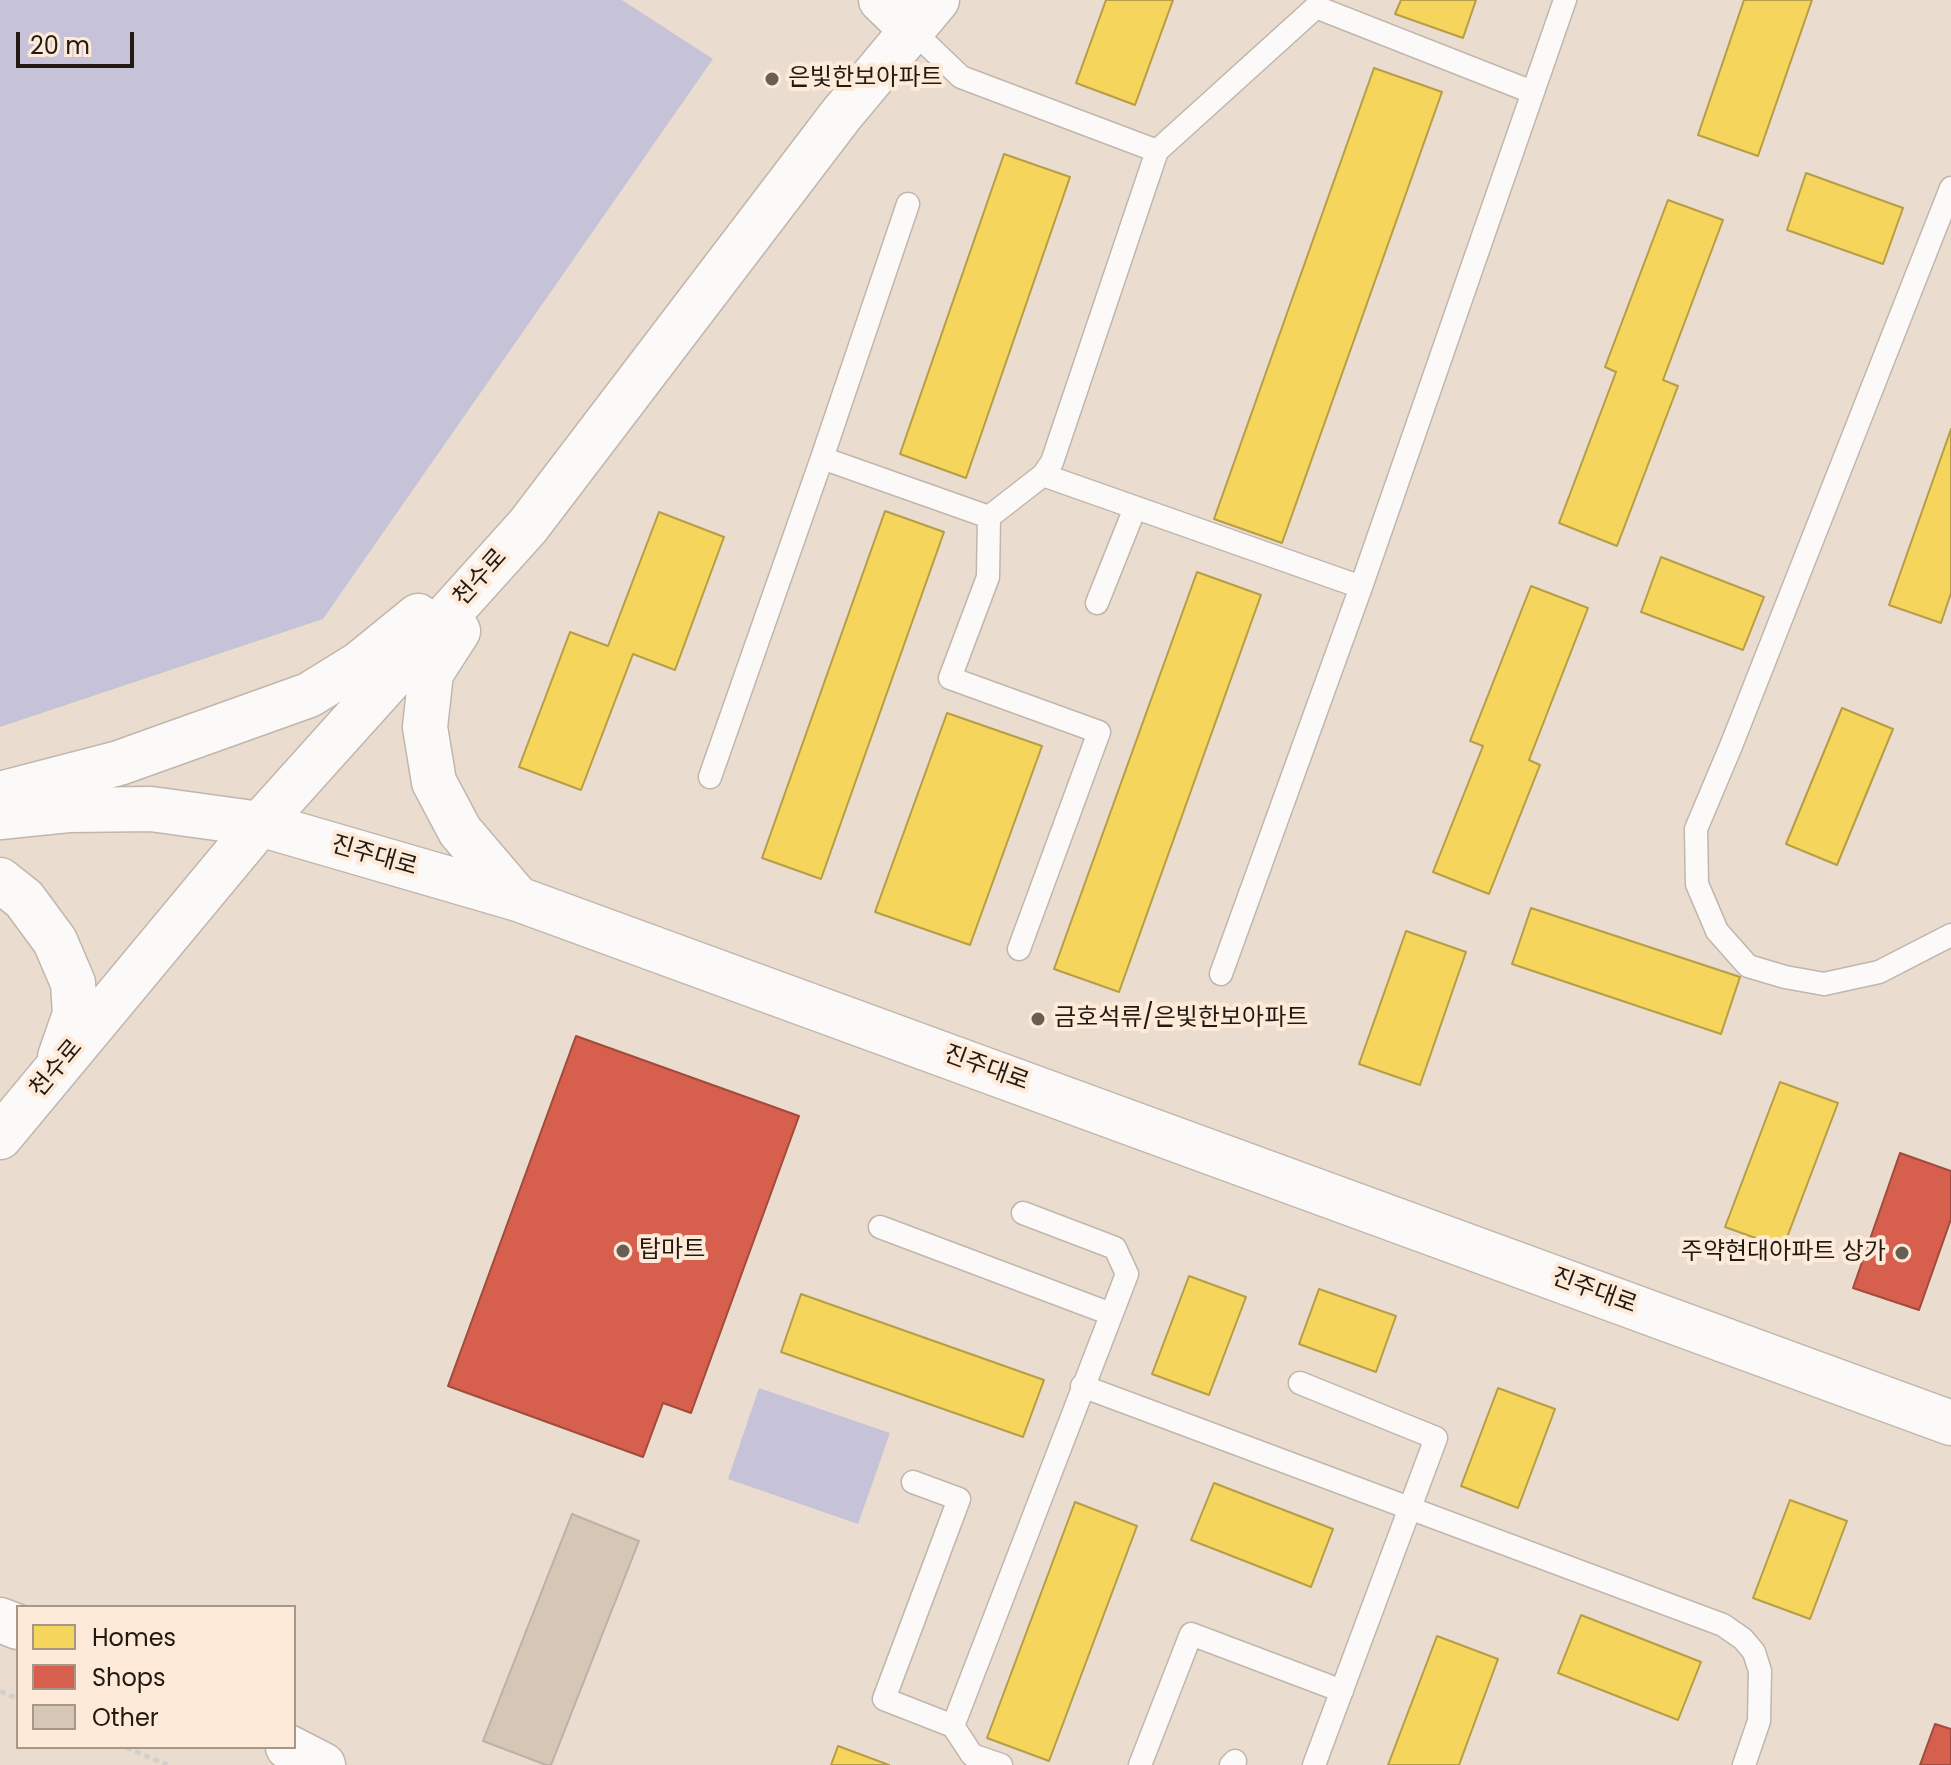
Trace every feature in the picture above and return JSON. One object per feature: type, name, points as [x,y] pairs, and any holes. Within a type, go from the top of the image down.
[{"type":"street","points":[[881,0],[921,10]]},
{"type":"street","name":"천수로","points":[[0,1137],[260,824],[528,526],[921,10]]},
{"type":"street","points":[[0,794],[119,763],[309,695],[359,664],[528,526]]},
{"type":"street","points":[[518,899],[460,831],[434,782],[425,727],[431,673],[528,526]]},
{"type":"street","name":"진주대로","points":[[0,817],[68,810],[151,809],[260,824],[518,899],[1951,1423]]},
{"type":"street","points":[[0,880],[24,899],[55,941],[73,983],[75,1014],[54,1074]]},
{"type":"street","points":[[292,1749],[323,1765]]},
{"type":"lane","points":[[1221,974],[1361,587],[1565,0]]},
{"type":"lane","points":[[989,517],[1043,475],[1052,462],[1157,151],[1316,7],[1532,92]]},
{"type":"lane","points":[[921,10],[961,77],[1157,151]]},
{"type":"lane","points":[[1951,188],[1696,829],[1697,884],[1717,931],[1748,966],[1824,984],[1879,972],[1951,935]]},
{"type":"lane","points":[[710,777],[908,204]]},
{"type":"lane","points":[[822,458],[989,517]]},
{"type":"lane","points":[[1043,475],[1361,587]]},
{"type":"lane","points":[[1097,603],[1135,508]]},
{"type":"lane","points":[[989,517],[988,577],[950,678],[1099,732],[1019,949]]},
{"type":"lane","points":[[953,1726],[1127,1274],[1115,1248],[1023,1213]]},
{"type":"lane","points":[[880,1227],[1111,1314]]},
{"type":"lane","points":[[1300,1383],[1436,1438],[1314,1765]]},
{"type":"lane","points":[[1082,1386],[1723,1625],[1743,1639],[1754,1652],[1760,1671],[1759,1721],[1749,1763]]},
{"type":"lane","points":[[913,1482],[959,1499],[884,1699],[953,1726],[972,1755],[1001,1765]]},
{"type":"lane","points":[[1145,1763],[1191,1634],[1342,1691]]},
{"type":"path","points":[[131,1749],[167,1765]]},
{"type":"shaded area","points":[[0,0],[622,0],[713,59],[323,619],[0,727]]},
{"type":"shaded area","points":[[759,1388],[890,1433],[858,1524],[728,1479]]},
{"type":"building: Homes","points":[[1106,0],[1173,0],[1135,105],[1076,83]]},
{"type":"building: Homes","points":[[1401,0],[1476,0],[1463,38],[1395,14]]},
{"type":"building: Homes","points":[[1744,0],[1812,0],[1758,156],[1698,135]]},
{"type":"building: Homes","points":[[1374,68],[1442,92],[1282,543],[1214,519]]},
{"type":"building: Homes","points":[[1004,154],[1070,177],[966,478],[900,454]]},
{"type":"building: Homes","points":[[1806,173],[1903,208],[1883,264],[1787,230]]},
{"type":"building: Homes","points":[[1668,200],[1723,220],[1663,380],[1678,386],[1617,546],[1559,523],[1616,372],[1605,367]]},
{"type":"building: Homes","points":[[1951,429],[1951,593],[1941,623],[1889,605]]},
{"type":"building: Homes","points":[[885,511],[944,532],[821,879],[762,858]]},
{"type":"building: Homes","points":[[659,512],[724,537],[675,670],[633,654],[581,790],[519,767],[570,632],[608,646]]},
{"type":"building: Homes","points":[[1661,557],[1764,597],[1743,650],[1641,612]]},
{"type":"building: Homes","points":[[1197,572],[1261,595],[1119,992],[1054,969]]},
{"type":"building: Homes","points":[[1531,586],[1588,608],[1529,760],[1540,765],[1489,894],[1433,872],[1483,746],[1470,741]]},
{"type":"building: Homes","points":[[1842,708],[1893,729],[1837,865],[1786,844]]},
{"type":"building: Homes","points":[[947,713],[1042,746],[970,945],[875,912]]},
{"type":"building: Homes","points":[[1531,908],[1740,977],[1721,1034],[1512,964]]},
{"type":"building: Homes","points":[[1406,931],[1466,952],[1420,1085],[1359,1064]]},
{"type":"building: Homes","points":[[1780,1082],[1838,1103],[1783,1248],[1725,1227]]},
{"type":"building: Homes","points":[[1189,1276],[1246,1297],[1209,1395],[1152,1374]]},
{"type":"building: Homes","points":[[1319,1289],[1396,1316],[1376,1372],[1299,1344]]},
{"type":"building: Homes","points":[[801,1294],[1044,1380],[1023,1437],[781,1352]]},
{"type":"building: Homes","points":[[1498,1388],[1555,1409],[1518,1508],[1461,1486]]},
{"type":"building: Homes","points":[[1214,1483],[1333,1529],[1311,1587],[1191,1540]]},
{"type":"building: Homes","points":[[1790,1500],[1847,1521],[1810,1619],[1753,1598]]},
{"type":"building: Homes","points":[[1075,1502],[1137,1526],[1049,1761],[987,1738]]},
{"type":"building: Homes","points":[[1581,1615],[1701,1662],[1678,1720],[1558,1673]]},
{"type":"building: Homes","points":[[1437,1636],[1498,1659],[1459,1765],[1388,1765]]},
{"type":"building: Homes","points":[[838,1746],[889,1765],[831,1765]]},
{"type":"building: Shops","name":"탑마트","points":[[576,1036],[799,1116],[691,1413],[663,1403],[643,1457],[448,1386]]},
{"type":"building: Shops","name":"주약현대아파트 상가","points":[[1900,1153],[1951,1171],[1951,1219],[1919,1310],[1853,1288]]},
{"type":"building: Shops","points":[[1935,1724],[1951,1729],[1951,1765],[1920,1765]]},
{"type":"building: Other","points":[[572,1514],[639,1541],[551,1765],[546,1765],[483,1741]]},
{"type":"place","name":"은빛한보아파트","points":[[772,79]]},
{"type":"place","name":"금호석류/은빛한보아파트","points":[[1038,1019]]},
{"type":"place","name":"탑마트","points":[[623,1251]]},
{"type":"place","name":"주약현대아파트 상가","points":[[1902,1253]]}]
